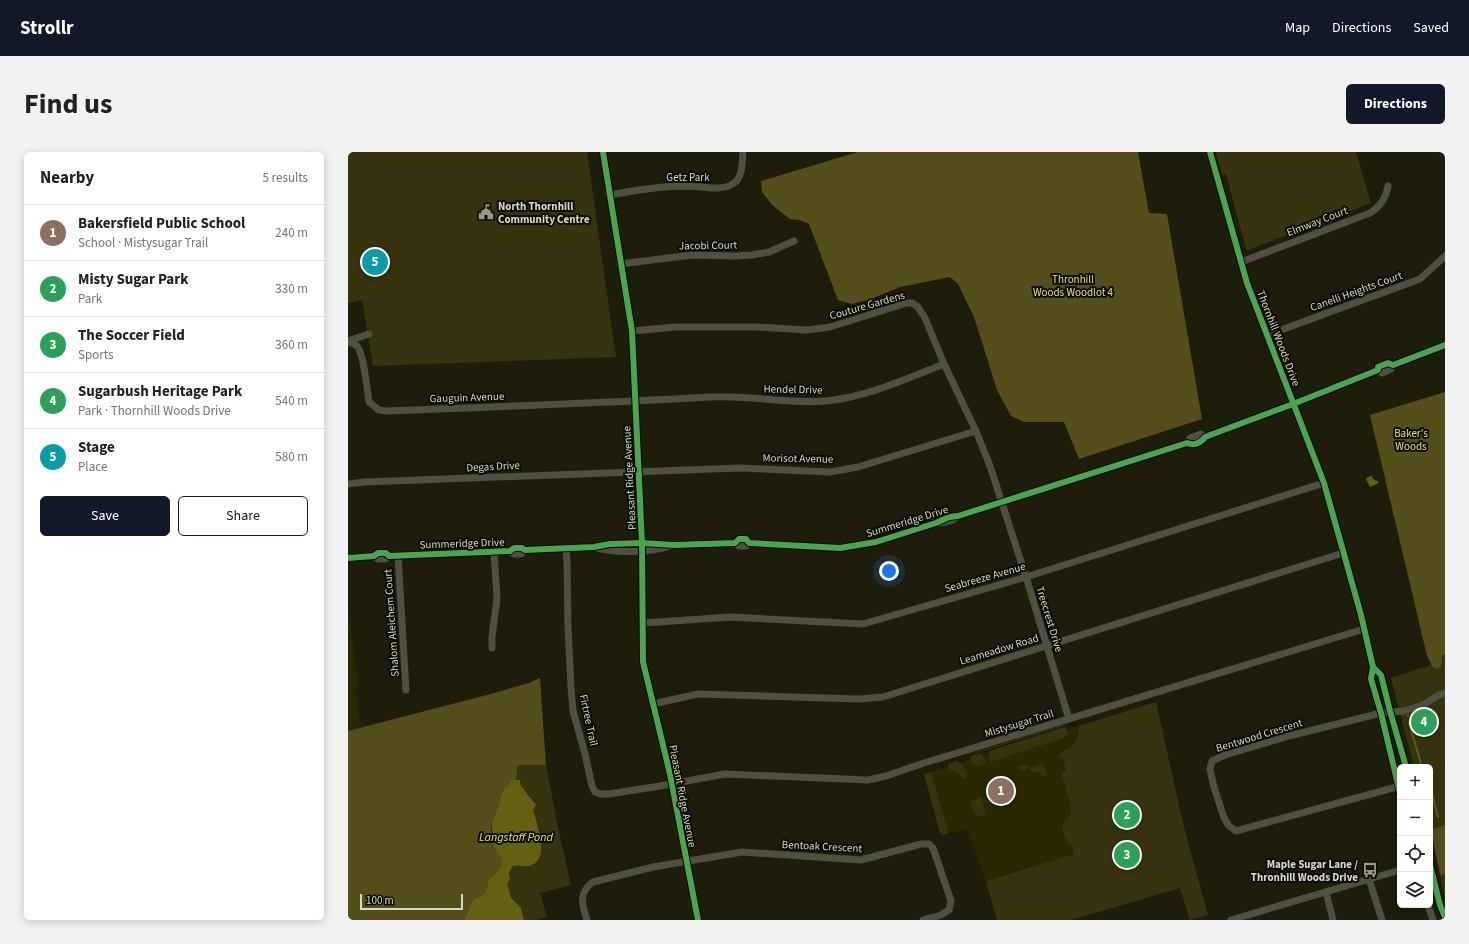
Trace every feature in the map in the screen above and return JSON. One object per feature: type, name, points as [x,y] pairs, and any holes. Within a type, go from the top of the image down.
[{"type":"street","name":"Pleasant Ridge Avenue","points":[[603,152],[632,331],[642,547],[643,662],[672,784],[698,920]]},
{"type":"street","name":"Getz Park","points":[[609,195],[682,185],[711,188],[728,186],[734,183],[739,177],[743,152]]},
{"type":"street","name":"Thornhill Woods Drive","points":[[1210,152],[1241,262],[1267,335],[1324,483],[1364,630],[1373,667],[1371,679],[1397,776]]},
{"type":"street","name":"Elmway Court","points":[[1241,262],[1370,213],[1382,202],[1388,186]]},
{"type":"street","name":"Jacobi Court","points":[[620,264],[692,255],[752,255],[769,252],[794,241]]},
{"type":"street","name":"Canelli Heights Court","points":[[1267,335],[1420,279],[1445,256]]},
{"type":"street","name":"Couture Gardens","points":[[632,331],[676,327],[757,327],[807,330],[830,327],[896,305],[912,303],[918,307],[925,318],[944,364],[976,431],[1002,502]]},
{"type":"street","points":[[348,342],[369,334]]},
{"type":"street","name":"Gauguin Avenue","points":[[348,342],[357,346],[362,356],[369,402],[379,410],[387,411],[636,401]]},
{"type":"street","name":"Summeridge Drive","points":[[348,558],[374,556],[378,553],[386,553],[389,556],[398,556],[510,551],[514,548],[522,548],[525,550],[594,547],[610,551],[642,547],[660,550],[674,545],[735,543],[739,540],[746,540],[749,543],[840,548],[876,542],[936,523],[949,517],[958,516],[1187,443],[1191,445],[1202,441],[1205,436],[1293,404],[1378,370],[1378,367],[1388,363],[1393,365],[1445,345]]},
{"type":"street","name":"Hendel Drive","points":[[636,401],[722,396],[784,401],[826,401],[870,393],[944,364]]},
{"type":"street","name":"Morisot Avenue","points":[[638,472],[739,468],[830,472],[858,467],[976,431]]},
{"type":"street","name":"Degas Drive","points":[[348,484],[365,482],[638,472]]},
{"type":"street","name":"Seabreeze Avenue","points":[[643,623],[732,617],[863,624],[1026,577],[1324,483]]},
{"type":"street","name":"Treecrest Drive","points":[[1002,502],[1069,719]]},
{"type":"street","name":"Firtree Trail","points":[[566,548],[568,628],[573,711],[592,786],[595,792],[609,794],[672,784]]},
{"type":"street","points":[[492,648],[497,598],[494,552]]},
{"type":"street","name":"Leameadow Road","points":[[653,704],[698,694],[859,699],[883,697],[1343,553]]},
{"type":"street","name":"Shalom Aleichem Court","points":[[398,556],[406,690]]},
{"type":"street","name":"Mistysugar Trail","points":[[672,784],[725,774],[868,780],[886,776],[924,763],[1364,630]]},
{"type":"street","name":"Thornhill Woods Drive","points":[[1373,667],[1381,675],[1405,764]]},
{"type":"street","name":"Bentwood Crescent","points":[[1397,789],[1236,831],[1229,826],[1224,818],[1210,769],[1212,761],[1225,755],[1289,736],[1381,713],[1404,711],[1423,705],[1445,693]]},
{"type":"street","name":"Bentoak Crescent","points":[[686,861],[742,852],[861,860],[921,844],[929,844],[933,848],[952,901],[949,910],[941,915],[923,920]]},
{"type":"street","points":[[587,920],[582,899],[587,887],[593,882],[686,861]]},
{"type":"street","points":[[1231,920],[1250,917],[1397,871]]},
{"type":"street","points":[[1432,872],[1440,905],[1445,917]]},
{"type":"street","points":[[1369,879],[1382,920]]},
{"type":"street","points":[[1326,892],[1333,920]]},
{"type":"street","points":[[1429,908],[1433,920]]},
{"type":"shaded area","points":[[348,152],[587,152],[616,357],[373,366],[362,300],[348,303]]},
{"type":"shaded area","points":[[1216,152],[1356,152],[1371,203],[1248,250],[1246,249],[1226,174],[1222,175]]},
{"type":"shaded area","points":[[348,605],[358,681],[356,695],[361,727],[348,731]]},
{"type":"shaded area","points":[[1441,655],[1445,655],[1445,825],[1433,829],[1433,764],[1413,764],[1391,678],[1431,665],[1427,657],[1432,666],[1441,666]]},
{"type":"shaded area","points":[[1156,702],[1184,827],[1208,915],[1190,920],[1180,888],[1071,920],[997,920],[986,881],[1074,854],[1071,844],[1068,845],[1062,828],[1065,820],[1071,814],[1071,808],[1061,773],[1066,771],[1063,758],[1058,759],[1061,752],[1073,746],[1077,740],[1079,726]]},
{"type":"shaded area","points":[[1063,725],[1064,726],[973,754],[976,752]]},
{"type":"shaded area","points":[[1079,726],[1076,744],[1061,752],[1058,759],[1063,758],[1066,771],[1061,773],[1075,822],[1068,845],[1071,844],[1074,854],[986,881],[967,829],[949,833],[931,772]]},
{"type":"shaded area","points":[[1065,727],[1068,733],[1064,738],[991,762],[989,751]]},
{"type":"shaded area","points":[[982,753],[986,763],[977,766],[973,765],[971,756]]},
{"type":"shaded area","points":[[957,761],[967,773],[966,777],[963,778],[956,772],[949,771],[949,763]]},
{"type":"shaded area","points":[[1025,764],[1030,768],[1020,771],[1018,766]]},
{"type":"shaded area","points":[[1043,764],[1047,776],[1041,777],[1039,771],[1032,773],[1030,768]]},
{"type":"shaded area","points":[[517,765],[546,765],[571,885],[540,893],[547,917],[538,920],[524,920],[522,910],[510,894],[507,884],[510,880],[509,872],[513,866],[528,866],[541,834],[533,810],[533,803],[528,793],[520,784],[520,780],[516,780]]},
{"type":"shaded area","points":[[931,772],[949,833],[942,836],[939,830],[924,774]]},
{"type":"shaded area","points":[[981,797],[986,815],[978,817],[974,813],[970,801]]},
{"type":"shaded area","points":[[1445,873],[1445,899],[1440,875]]},
{"type":"green space","name":"Thronhill Woods Woodlot 4","points":[[858,152],[1138,152],[1149,213],[1167,214],[1202,419],[1079,459],[1064,422],[1024,422],[1011,416],[997,390],[974,317],[958,284],[950,277],[900,287],[871,299],[852,304],[838,300],[809,224],[800,220],[790,219],[772,205],[762,192],[761,181]]},
{"type":"green space","name":"Baker's Woods","points":[[1445,392],[1445,655],[1442,655],[1441,666],[1437,669],[1432,666],[1427,656],[1370,415]]},
{"type":"green space","points":[[540,678],[546,765],[518,765],[516,780],[502,791],[492,822],[491,835],[492,844],[502,860],[502,866],[489,879],[485,893],[473,900],[464,920],[348,920],[348,731],[487,695],[529,683]]},
{"type":"green space","points":[[1445,825],[1445,874],[1440,875],[1433,840],[1433,829]]},
{"type":"water","points":[[1372,476],[1373,479],[1379,483],[1370,487],[1366,479]]},
{"type":"water","name":"Langstaff Pond","points":[[512,780],[520,780],[520,784],[536,804],[533,810],[541,839],[540,855],[537,861],[530,866],[513,866],[509,872],[510,880],[507,884],[511,897],[521,908],[524,920],[464,920],[473,900],[485,893],[489,879],[502,866],[502,860],[492,844],[492,822],[502,791]]},
{"type":"waterway","points":[[1409,723],[1421,764]]},
{"type":"waterway","points":[[1433,798],[1438,817]]},
{"type":"cycle path","points":[[603,152],[632,331],[642,543],[643,662],[670,774],[698,920]]},
{"type":"cycle path","points":[[1210,152],[1247,283],[1324,483],[1361,615],[1373,667],[1371,679],[1381,713],[1397,780]]},
{"type":"cycle path","points":[[348,558],[374,556],[378,553],[386,553],[389,556],[510,551],[514,548],[522,548],[525,550],[594,547],[610,544],[642,543],[674,545],[735,543],[739,539],[746,539],[749,543],[840,548],[876,542],[936,523],[949,517],[958,516],[1187,443],[1197,443],[1205,437],[1378,370],[1378,367],[1388,363],[1393,365],[1445,345]]},
{"type":"cycle path","points":[[1373,667],[1381,675],[1405,764]]},
{"type":"cycle path","points":[[1432,872],[1440,905],[1445,917]]},
{"type":"place","name":"North Thornhill Community Centre","points":[[486,212]]},
{"type":"place","name":"Stage","points":[[375,262]]},
{"type":"place","name":"Sugarbush Heritage Park","points":[[1424,722]]},
{"type":"place","name":"Bakersfield Public School","points":[[1001,791]]},
{"type":"place","name":"Misty Sugar Park","points":[[1127,815]]},
{"type":"place","name":"The Soccer Field","points":[[1127,855]]},
{"type":"place","name":"Maple Sugar Lane / Thronhill Woods Drive","points":[[1370,870]]}]
